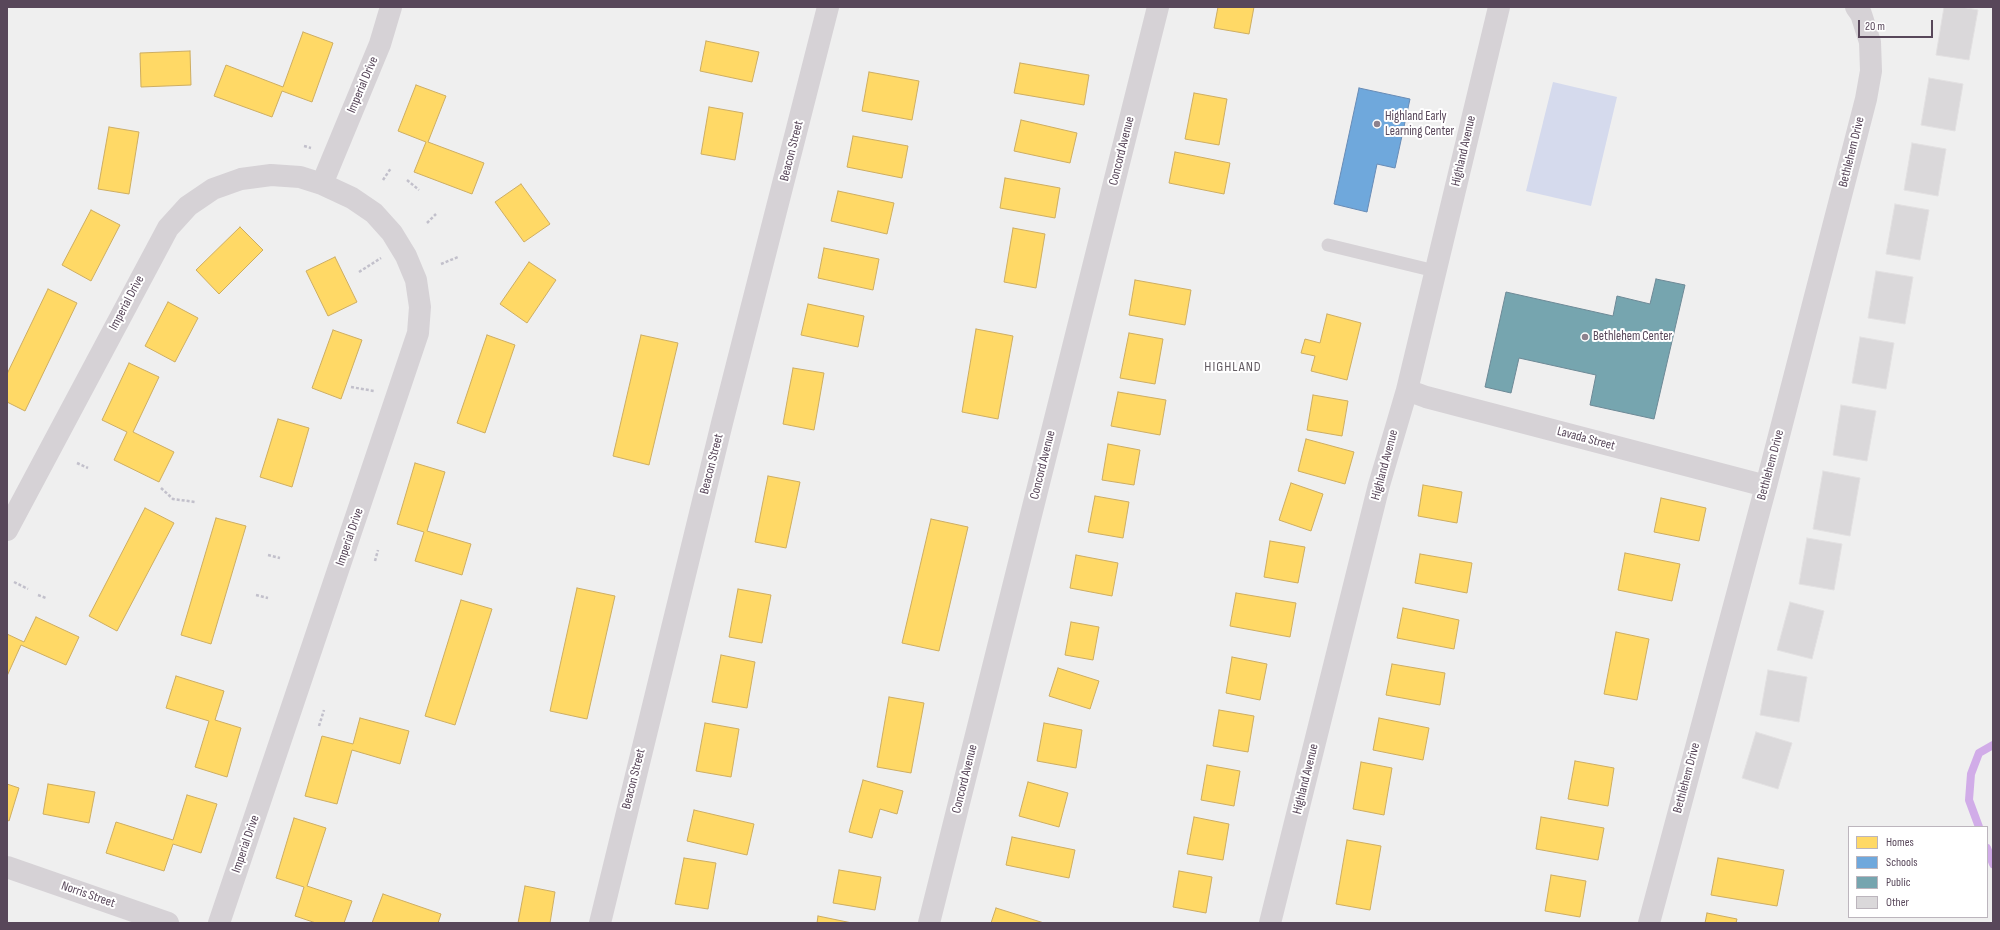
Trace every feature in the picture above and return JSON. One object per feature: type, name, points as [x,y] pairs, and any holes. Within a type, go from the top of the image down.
[{"type":"street","name":"Imperial Drive","points":[[322,184],[380,44],[391,7]]},
{"type":"street","name":"Beacon Street","points":[[600,923],[722,423],[828,7]]},
{"type":"street","name":"Concord Avenue","points":[[929,923],[1158,7]]},
{"type":"street","name":"Highland Avenue","points":[[1270,923],[1377,493],[1407,390],[1498,7]]},
{"type":"street","name":"Bethlehem Drive","points":[[1648,923],[1766,486],[1866,99],[1872,71],[1870,42],[1861,14],[1856,7]]},
{"type":"street","name":"Imperial Drive","points":[[7,530],[168,228],[188,206],[213,189],[241,179],[270,175],[300,177],[322,184],[352,198],[374,214],[392,233],[406,256],[416,280],[420,307],[418,333],[219,923]]},
{"type":"street","name":"Lavada Street","points":[[1407,390],[1426,397],[1766,486]]},
{"type":"street","name":"Norris Street","points":[[7,867],[168,923]]},
{"type":"lane","points":[[1328,245],[1435,271]]},
{"type":"path","points":[[383,180],[391,168]]},
{"type":"path","points":[[407,180],[419,190]]},
{"type":"path","points":[[427,223],[436,214]]},
{"type":"path","points":[[359,272],[385,256]]},
{"type":"path","points":[[441,264],[458,257]]},
{"type":"path","points":[[351,387],[378,392]]},
{"type":"path","points":[[77,463],[88,468]]},
{"type":"path","points":[[161,488],[173,499],[196,502]]},
{"type":"path","points":[[375,561],[378,550]]},
{"type":"path","points":[[268,555],[280,558]]},
{"type":"path","points":[[14,582],[28,589]]},
{"type":"path","points":[[38,595],[46,598]]},
{"type":"path","points":[[256,595],[268,598]]},
{"type":"path","points":[[319,726],[324,710]]},
{"type":"shaded area","points":[[1553,82],[1617,97],[1591,206],[1526,191]]},
{"type":"building: Homes","points":[[1218,7],[1254,7],[1249,34],[1214,28]]},
{"type":"building: Homes","points":[[303,32],[333,43],[312,102],[282,91],[272,117],[214,96],[226,65],[283,87]]},
{"type":"building: Homes","points":[[706,41],[759,52],[752,82],[700,71]]},
{"type":"building: Homes","points":[[190,51],[191,85],[141,87],[140,53]]},
{"type":"building: Homes","points":[[1020,63],[1089,75],[1084,105],[1014,93]]},
{"type":"building: Homes","points":[[869,72],[919,81],[912,120],[862,111]]},
{"type":"building: Homes","points":[[416,85],[446,96],[428,142],[484,163],[472,194],[414,172],[426,142],[398,131]]},
{"type":"building: Homes","points":[[1194,93],[1227,99],[1219,145],[1185,139]]},
{"type":"building: Homes","points":[[709,107],[743,113],[735,160],[701,154]]},
{"type":"building: Homes","points":[[1021,120],[1077,133],[1070,163],[1014,151]]},
{"type":"building: Homes","points":[[109,127],[139,132],[129,194],[98,189]]},
{"type":"building: Homes","points":[[853,136],[908,146],[902,178],[847,167]]},
{"type":"building: Homes","points":[[1175,152],[1230,163],[1224,194],[1169,183]]},
{"type":"building: Homes","points":[[1005,178],[1060,188],[1055,218],[1000,208]]},
{"type":"building: Homes","points":[[521,184],[550,224],[524,242],[495,202]]},
{"type":"building: Homes","points":[[838,191],[894,203],[887,234],[831,221]]},
{"type":"building: Homes","points":[[91,210],[120,225],[91,281],[62,265]]},
{"type":"building: Homes","points":[[240,227],[263,250],[219,294],[196,270]]},
{"type":"building: Homes","points":[[1013,228],[1045,234],[1036,288],[1004,282]]},
{"type":"building: Homes","points":[[824,248],[879,259],[873,290],[818,278]]},
{"type":"building: Homes","points":[[335,257],[357,302],[328,316],[306,271]]},
{"type":"building: Homes","points":[[529,262],[556,280],[527,323],[500,304]]},
{"type":"building: Homes","points":[[1135,280],[1191,290],[1185,325],[1129,315]]},
{"type":"building: Homes","points":[[48,289],[77,303],[25,411],[7,402],[7,374]]},
{"type":"building: Homes","points":[[168,302],[198,318],[175,362],[145,346]]},
{"type":"building: Homes","points":[[808,304],[864,316],[858,347],[801,335]]},
{"type":"building: Homes","points":[[1327,314],[1361,323],[1347,380],[1311,371],[1315,356],[1301,353],[1305,339],[1320,343]]},
{"type":"building: Homes","points":[[976,329],[1013,336],[998,419],[962,412]]},
{"type":"building: Homes","points":[[333,330],[362,340],[341,399],[312,388]]},
{"type":"building: Homes","points":[[1129,333],[1163,339],[1155,384],[1120,378]]},
{"type":"building: Homes","points":[[487,335],[515,345],[485,433],[457,423]]},
{"type":"building: Homes","points":[[641,335],[678,343],[649,465],[613,456]]},
{"type":"building: Homes","points":[[129,363],[159,377],[133,432],[174,452],[159,482],[114,460],[127,432],[102,420]]},
{"type":"building: Homes","points":[[793,368],[824,373],[814,430],[783,424]]},
{"type":"building: Homes","points":[[1118,392],[1166,400],[1160,435],[1111,426]]},
{"type":"building: Homes","points":[[1313,395],[1348,401],[1342,436],[1307,430]]},
{"type":"building: Homes","points":[[278,419],[309,428],[292,487],[260,477]]},
{"type":"building: Homes","points":[[1306,439],[1354,452],[1345,484],[1298,471]]},
{"type":"building: Homes","points":[[1108,444],[1140,450],[1134,485],[1102,480]]},
{"type":"building: Homes","points":[[415,463],[445,472],[427,531],[471,544],[462,575],[415,561],[424,532],[397,524]]},
{"type":"building: Homes","points":[[768,476],[800,482],[786,548],[755,542]]},
{"type":"building: Homes","points":[[1291,483],[1323,494],[1311,531],[1279,520]]},
{"type":"building: Homes","points":[[1423,485],[1462,492],[1457,523],[1418,516]]},
{"type":"building: Homes","points":[[1095,496],[1129,502],[1123,538],[1088,532]]},
{"type":"building: Homes","points":[[1661,498],[1706,508],[1699,541],[1654,532]]},
{"type":"building: Homes","points":[[145,508],[174,523],[117,631],[89,616]]},
{"type":"building: Homes","points":[[216,518],[246,526],[211,644],[181,635]]},
{"type":"building: Homes","points":[[931,519],[968,527],[939,651],[902,643]]},
{"type":"building: Homes","points":[[1270,541],[1305,547],[1298,583],[1264,577]]},
{"type":"building: Homes","points":[[1625,553],[1680,564],[1672,601],[1618,590]]},
{"type":"building: Homes","points":[[1420,554],[1472,563],[1467,593],[1415,583]]},
{"type":"building: Homes","points":[[1076,555],[1118,563],[1112,596],[1070,588]]},
{"type":"building: Homes","points":[[577,588],[615,596],[587,719],[550,711]]},
{"type":"building: Homes","points":[[738,589],[771,595],[762,643],[729,637]]},
{"type":"building: Homes","points":[[1236,593],[1296,603],[1290,637],[1230,626]]},
{"type":"building: Homes","points":[[461,600],[492,609],[455,725],[425,716]]},
{"type":"building: Homes","points":[[1403,608],[1459,620],[1454,649],[1397,638]]},
{"type":"building: Homes","points":[[36,617],[79,637],[66,665],[21,645],[7,676],[7,634],[24,642]]},
{"type":"building: Homes","points":[[1071,622],[1099,627],[1093,660],[1065,655]]},
{"type":"building: Homes","points":[[1616,632],[1649,639],[1637,700],[1604,694]]},
{"type":"building: Homes","points":[[721,655],[755,662],[747,708],[712,702]]},
{"type":"building: Homes","points":[[1232,657],[1267,664],[1260,700],[1226,693]]},
{"type":"building: Homes","points":[[1392,664],[1445,673],[1440,705],[1386,695]]},
{"type":"building: Homes","points":[[1058,668],[1099,681],[1090,709],[1049,696]]},
{"type":"building: Homes","points":[[176,676],[224,691],[215,720],[241,728],[227,777],[195,767],[209,721],[166,708]]},
{"type":"building: Homes","points":[[889,697],[924,703],[911,773],[877,767]]},
{"type":"building: Homes","points":[[1219,710],[1254,716],[1248,752],[1213,746]]},
{"type":"building: Homes","points":[[360,718],[409,731],[400,764],[352,750],[337,804],[305,796],[322,736],[353,744]]},
{"type":"building: Homes","points":[[1379,718],[1429,728],[1423,760],[1373,750]]},
{"type":"building: Homes","points":[[705,723],[739,729],[731,777],[696,771]]},
{"type":"building: Homes","points":[[1044,723],[1082,730],[1076,768],[1037,761]]},
{"type":"building: Homes","points":[[1575,761],[1614,768],[1608,806],[1568,799]]},
{"type":"building: Homes","points":[[1361,762],[1392,768],[1384,815],[1353,809]]},
{"type":"building: Homes","points":[[1207,765],[1240,771],[1234,806],[1201,800]]},
{"type":"building: Homes","points":[[863,780],[903,791],[897,814],[880,809],[872,838],[849,832]]},
{"type":"building: Homes","points":[[1028,782],[1068,793],[1059,827],[1019,816]]},
{"type":"building: Homes","points":[[7,784],[19,788],[9,821],[7,820]]},
{"type":"building: Homes","points":[[48,784],[95,792],[89,823],[43,814]]},
{"type":"building: Homes","points":[[187,795],[217,804],[201,853],[173,844],[164,871],[106,853],[116,822],[173,840]]},
{"type":"building: Homes","points":[[694,810],[754,824],[747,855],[687,841]]},
{"type":"building: Homes","points":[[1194,817],[1229,824],[1223,860],[1187,854]]},
{"type":"building: Homes","points":[[1541,817],[1604,828],[1598,860],[1536,849]]},
{"type":"building: Homes","points":[[294,818],[326,828],[307,886],[352,901],[344,923],[316,923],[295,916],[304,887],[276,878]]},
{"type":"building: Homes","points":[[1012,837],[1075,850],[1069,878],[1006,865]]},
{"type":"building: Homes","points":[[1347,840],[1381,846],[1370,910],[1336,904]]},
{"type":"building: Homes","points":[[684,858],[716,863],[708,909],[675,904]]},
{"type":"building: Homes","points":[[1718,858],[1784,870],[1777,906],[1711,895]]},
{"type":"building: Homes","points":[[839,870],[881,877],[875,910],[833,903]]},
{"type":"building: Homes","points":[[1179,871],[1212,877],[1206,913],[1173,907]]},
{"type":"building: Homes","points":[[1551,875],[1586,881],[1580,917],[1545,911]]},
{"type":"building: Homes","points":[[525,886],[555,892],[550,923],[518,923]]},
{"type":"building: Homes","points":[[383,894],[441,914],[438,923],[372,923]]},
{"type":"building: Homes","points":[[996,908],[1044,923],[991,923]]},
{"type":"building: Homes","points":[[1707,913],[1737,919],[1736,923],[1705,923]]},
{"type":"building: Homes","points":[[818,916],[852,923],[817,923]]},
{"type":"building: Schools","points":[[1359,88],[1410,99],[1395,168],[1377,164],[1367,212],[1334,204]]},
{"type":"building: Public","name":"Bethlehem Center","points":[[1656,279],[1685,285],[1654,419],[1590,405],[1596,375],[1519,358],[1511,393],[1485,387],[1506,292],[1613,316],[1617,296],[1650,304]]},
{"type":"building: Other","points":[[1944,7],[1961,7],[1978,10],[1969,60],[1936,55]]},
{"type":"building: Other","points":[[1929,78],[1963,84],[1955,131],[1921,125]]},
{"type":"building: Other","points":[[1912,143],[1946,149],[1938,196],[1904,190]]},
{"type":"building: Other","points":[[1895,204],[1929,210],[1920,260],[1886,254]]},
{"type":"building: Other","points":[[1876,271],[1913,277],[1905,324],[1868,318]]},
{"type":"building: Other","points":[[1860,337],[1894,343],[1886,389],[1852,383]]},
{"type":"building: Other","points":[[1841,405],[1876,411],[1867,461],[1833,455]]},
{"type":"building: Other","points":[[1823,471],[1860,478],[1850,536],[1813,529]]},
{"type":"building: Other","points":[[1807,538],[1842,544],[1834,590],[1799,584]]},
{"type":"building: Other","points":[[1790,602],[1824,611],[1812,659],[1777,650]]},
{"type":"building: Other","points":[[1768,670],[1807,677],[1799,722],[1760,715]]},
{"type":"building: Other","points":[[1756,732],[1792,743],[1778,789],[1742,778]]},
{"type":"waterway","points":[[1979,826],[1969,800],[1971,774],[1979,753],[1993,745]]},
{"type":"waterway","points":[[1988,851],[1993,864]]},
{"type":"place","name":"Highland Early Learning Center","points":[[1377,124]]},
{"type":"place","name":"Bethlehem Center","points":[[1585,337]]},
{"type":"district","name":"HIGHLAND","points":[[1233,367]]}]
